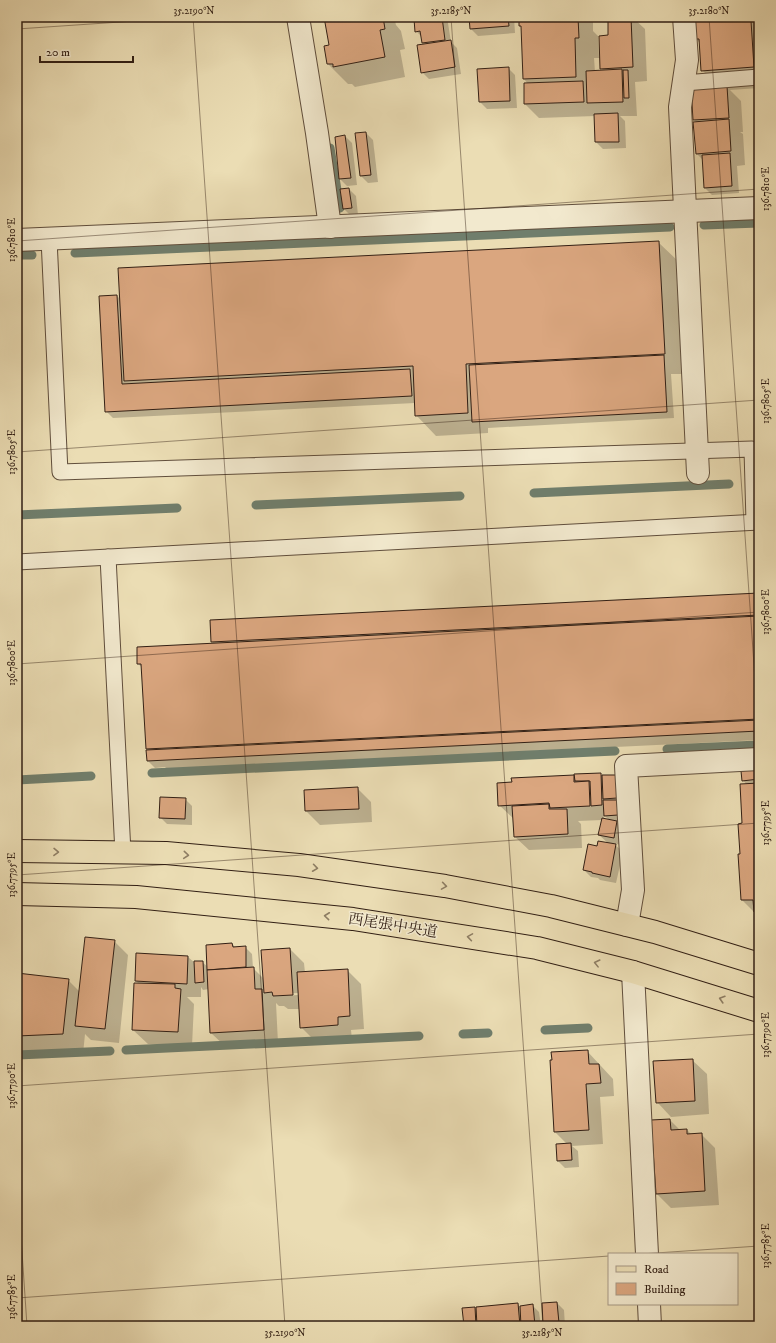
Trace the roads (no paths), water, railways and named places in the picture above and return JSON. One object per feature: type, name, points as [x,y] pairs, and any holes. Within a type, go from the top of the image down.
[{"type":"main road","points":[[17,851],[166,854],[299,865],[445,886],[551,906],[663,934],[759,964]]},
{"type":"main road","name":"西尾張中央道","points":[[17,894],[136,897],[353,919],[537,948],[633,972],[759,1011]]},
{"type":"street","points":[[298,17],[318,133],[330,227]]},
{"type":"street","points":[[684,17],[687,60],[680,107],[698,473]]},
{"type":"street","points":[[17,240],[759,208]]},
{"type":"street","points":[[627,925],[633,890],[626,766],[759,759]]},
{"type":"street","points":[[633,972],[647,1253]]},
{"type":"street","points":[[649,1305],[650,1326]]},
{"type":"lane","points":[[684,83],[759,77]]},
{"type":"lane","points":[[17,562],[757,522],[752,448],[60,472],[49,239]]},
{"type":"lane","points":[[108,557],[123,853]]},
{"type":"waterway","points":[[330,148],[340,208]]},
{"type":"waterway","points":[[704,225],[759,223]]},
{"type":"waterway","points":[[75,253],[670,227]]},
{"type":"waterway","points":[[17,255],[32,255]]},
{"type":"waterway","points":[[534,493],[729,484]]},
{"type":"waterway","points":[[256,505],[460,496]]},
{"type":"waterway","points":[[17,515],[177,508]]},
{"type":"waterway","points":[[667,749],[759,745]]},
{"type":"waterway","points":[[152,773],[615,751]]},
{"type":"waterway","points":[[17,780],[91,776]]},
{"type":"waterway","points":[[545,1030],[588,1028]]},
{"type":"waterway","points":[[463,1034],[488,1033]]},
{"type":"waterway","points":[[126,1050],[419,1036]]},
{"type":"waterway","points":[[17,1055],[110,1051]]}]
